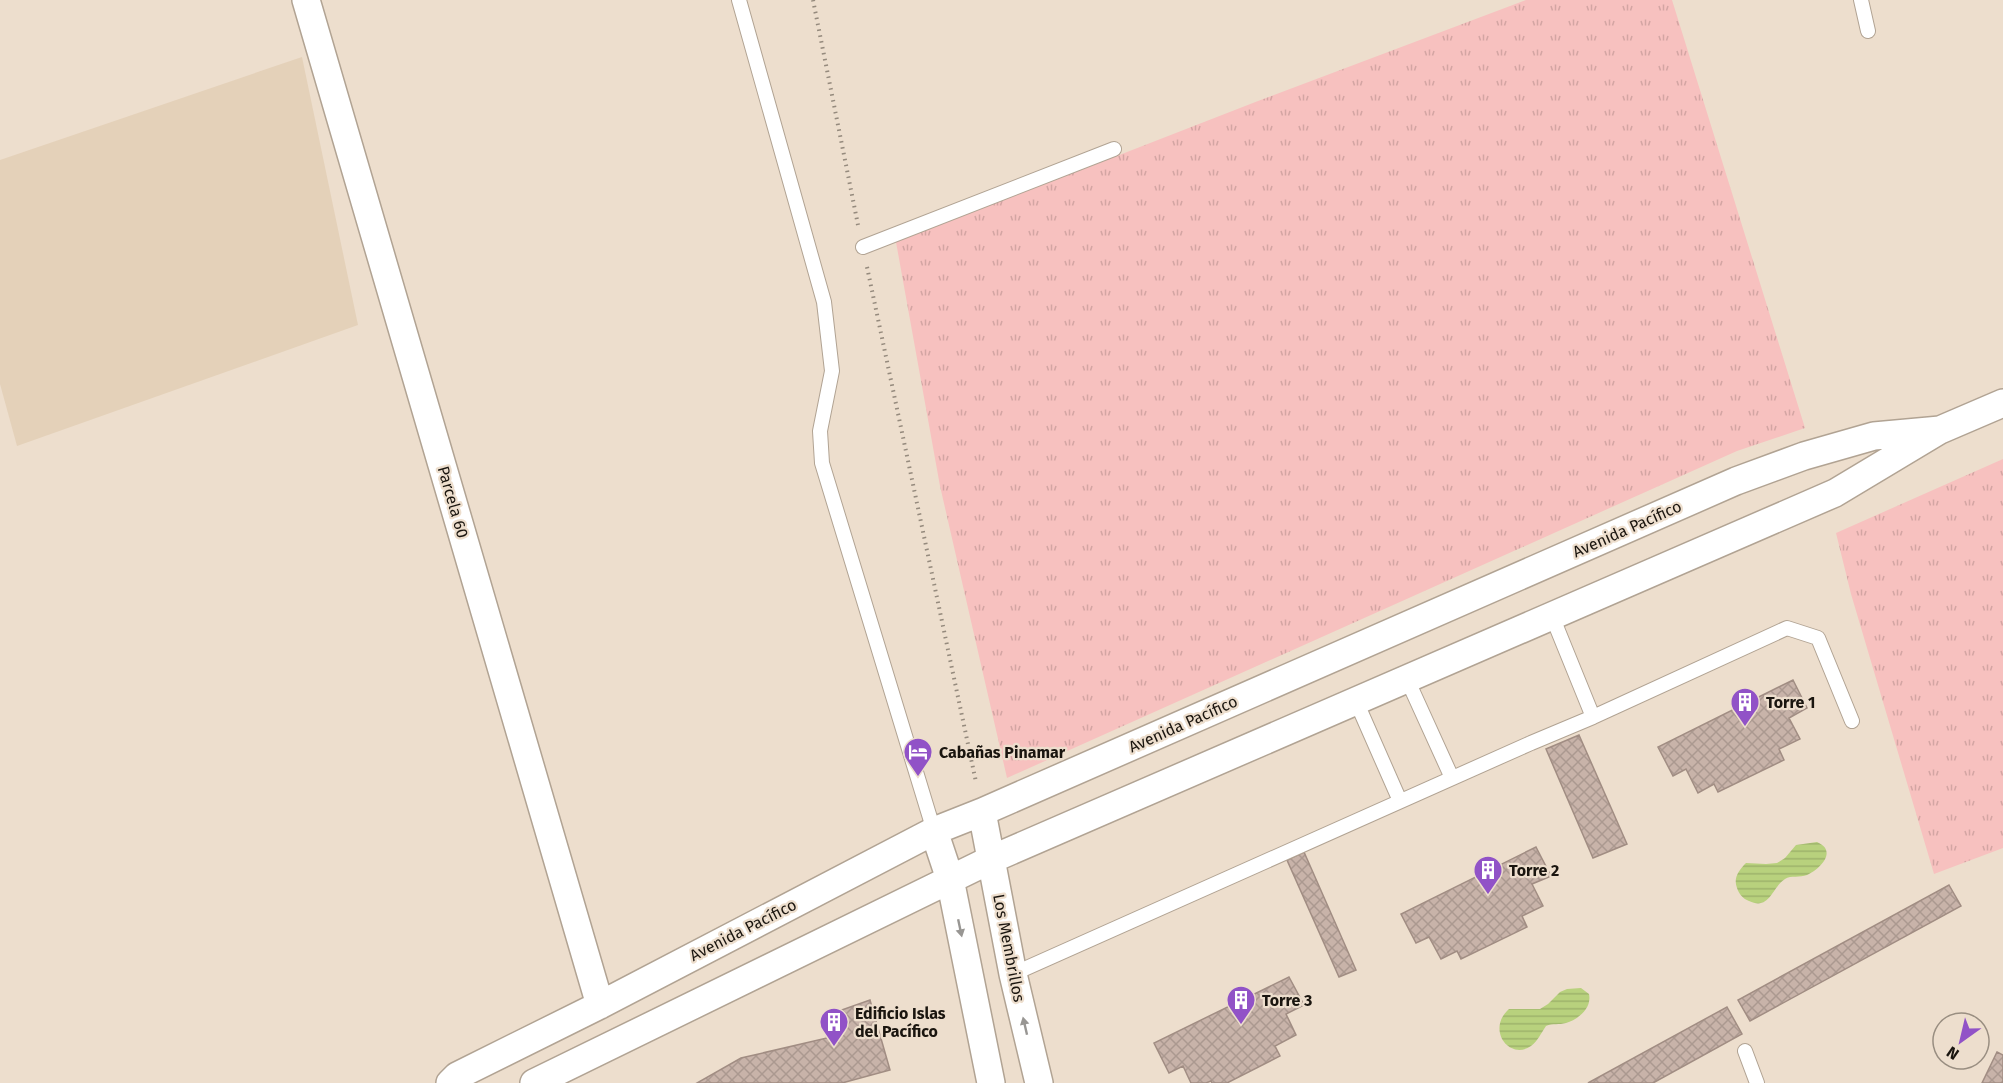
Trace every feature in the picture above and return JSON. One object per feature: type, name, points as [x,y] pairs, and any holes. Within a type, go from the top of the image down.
[{"type":"street","name":"Parcela 60","points":[[306,0],[600,1005]]},
{"type":"street","name":"Avenida Pacífico","points":[[534,1083],[992,859],[1835,493],[1940,430],[2003,403]]},
{"type":"street","name":"Avenida Pacífico","points":[[450,1083],[457,1077],[934,831],[1736,481],[1804,456],[1874,436],[1940,430]]},
{"type":"street","name":"Los Membrillos","points":[[982,812],[1033,1082]]},
{"type":"street","points":[[934,831],[950,879],[991,1083]]},
{"type":"lane","points":[[739,0],[824,302],[832,371],[820,431],[822,463],[934,831]]},
{"type":"lane","points":[[1861,0],[1868,31]]},
{"type":"lane","points":[[863,246],[1114,149]]},
{"type":"lane","points":[[1552,616],[1593,717]]},
{"type":"lane","points":[[1013,974],[1593,717],[1787,628],[1818,638],[1852,721]]},
{"type":"lane","points":[[1407,679],[1452,778]]},
{"type":"lane","points":[[1356,701],[1400,801]]},
{"type":"lane","points":[[1746,1051],[1757,1083]]},
{"type":"path","points":[[813,0],[982,812]]},
{"type":"shaded area","points":[[302,57],[358,325],[17,446],[0,384],[0,160]]},
{"type":"shaded area","points":[[1817,842],[1826,850],[1826,855],[1825,860],[1812,872],[1804,876],[1785,879],[1762,903],[1749,901],[1740,894],[1736,878],[1746,863],[1777,863],[1785,858],[1796,845]]},
{"type":"shaded area","points":[[1581,988],[1589,994],[1589,999],[1586,1008],[1576,1019],[1546,1026],[1538,1039],[1523,1050],[1508,1046],[1503,1041],[1500,1025],[1502,1017],[1509,1009],[1540,1009],[1560,992]]},
{"type":"green space","points":[[1526,0],[1672,0],[1805,428],[1737,451],[1007,778],[940,486],[896,242],[1258,101]]},
{"type":"green space","points":[[2003,459],[2003,848],[1934,874],[1851,594],[1836,533]]},
{"type":"building","name":"Torre 1","points":[[1793,680],[1807,708],[1789,718],[1800,739],[1779,749],[1784,760],[1718,792],[1714,784],[1698,793],[1686,769],[1673,776],[1658,747]]},
{"type":"building","points":[[1579,735],[1627,844],[1593,858],[1546,749]]},
{"type":"building","name":"Torre 2","points":[[1536,847],[1551,876],[1532,884],[1543,906],[1522,916],[1527,927],[1461,959],[1457,951],[1441,959],[1429,937],[1416,943],[1401,914]]},
{"type":"building","points":[[1304,852],[1356,970],[1339,977],[1287,860]]},
{"type":"building","points":[[1949,885],[1961,906],[1750,1021],[1738,1000]]},
{"type":"building","name":"Torre 3","points":[[1289,977],[1304,1005],[1286,1014],[1296,1035],[1275,1046],[1280,1056],[1227,1083],[1212,1083],[1211,1081],[1191,1083],[1183,1066],[1169,1073],[1154,1043]]},
{"type":"building","name":"Edificio Islas del Pacífico","points":[[870,1000],[890,1070],[842,1083],[697,1083],[741,1058],[827,1038],[822,1017]]},
{"type":"building","points":[[1727,1007],[1742,1034],[1653,1083],[1588,1083]]},
{"type":"building","points":[[1997,1052],[2003,1055],[2003,1083],[1982,1083],[1988,1071],[1991,1071],[1991,1064]]},
{"type":"place","name":"Torre 1","points":[[1745,728]]},
{"type":"place","name":"Cabañas Pinamar","points":[[918,778]]},
{"type":"place","name":"Torre 2","points":[[1488,896]]},
{"type":"place","name":"Torre 3","points":[[1241,1026]]},
{"type":"place","name":"Edificio Islas del Pacífico","points":[[834,1048]]}]
